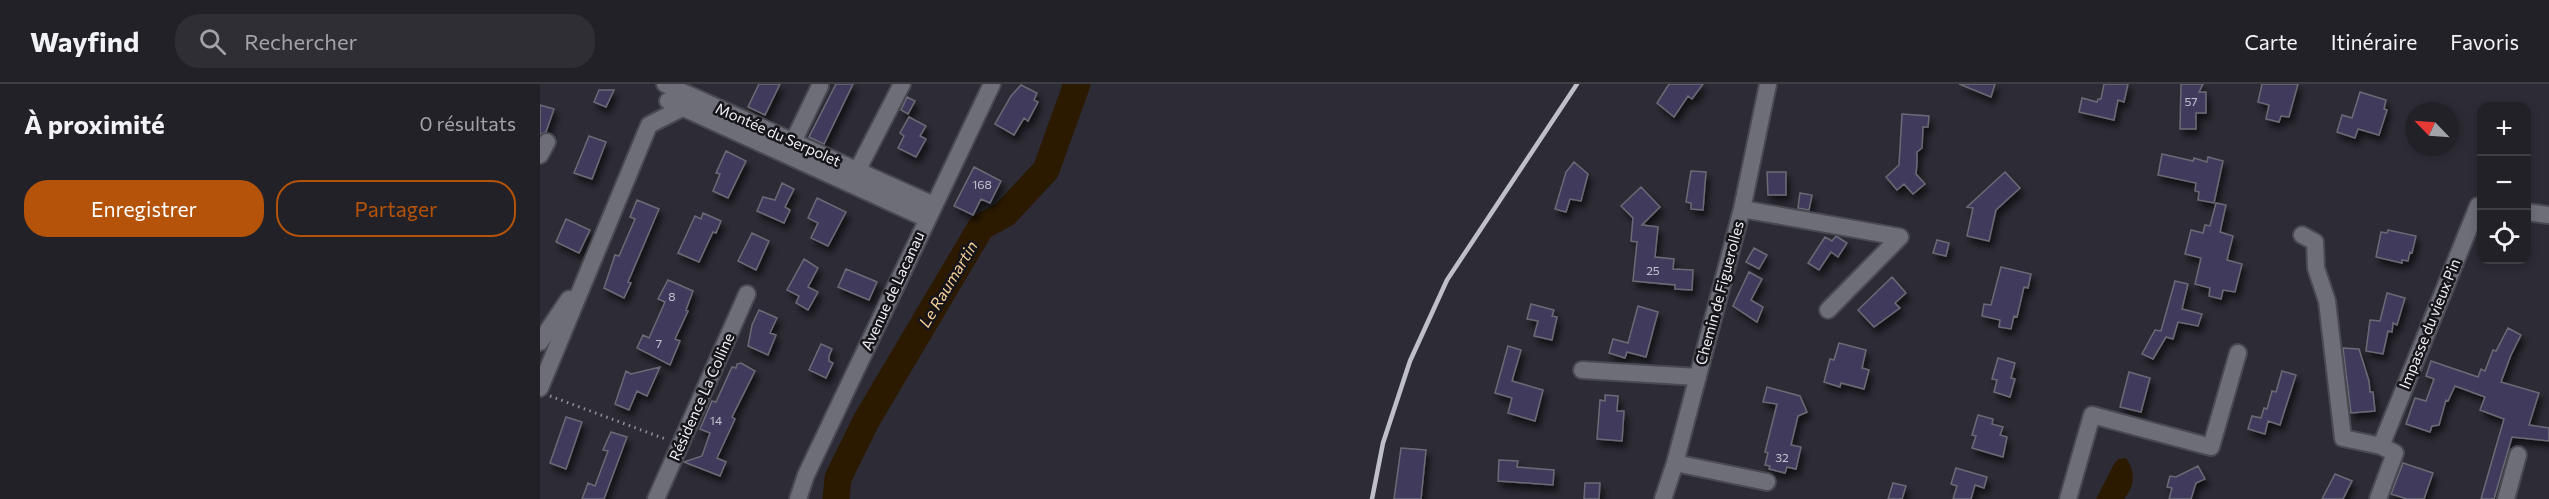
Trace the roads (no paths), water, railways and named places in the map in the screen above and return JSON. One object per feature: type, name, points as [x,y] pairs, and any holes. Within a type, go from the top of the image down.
[{"type":"street","name":"Montée du Serpolet","points":[[665,84],[858,171],[931,212]]},
{"type":"street","name":"Montée du Serpolet","points":[[858,171],[902,84]]},
{"type":"street","name":"Avenue de Lacanau","points":[[798,499],[806,476],[992,84]]},
{"type":"street","name":"Chemin de Figuerolles","points":[[1663,499],[1675,463],[1742,209],[1768,84]]},
{"type":"street","points":[[793,142],[820,87]]},
{"type":"street","points":[[540,390],[649,125],[675,104],[931,212]]},
{"type":"street","name":"Impasse du vieux Pin","points":[[2381,446],[2477,208]]},
{"type":"street","points":[[1742,209],[1900,237],[1828,310]]},
{"type":"street","points":[[2531,213],[2549,215]]},
{"type":"street","points":[[2302,235],[2315,242],[2316,268],[2327,302],[2343,438],[2381,446],[2395,453],[2378,499]]},
{"type":"street","points":[[540,342],[589,271]]},
{"type":"street","name":"Résidence La Colline","points":[[656,499],[747,294]]},
{"type":"street","points":[[2068,499],[2092,415],[2211,447],[2238,352]]},
{"type":"street","points":[[1582,370],[1698,377]]},
{"type":"street","points":[[2506,499],[2518,455]]},
{"type":"street","points":[[1675,463],[1767,482]]},
{"type":"waterway","name":"Le Raumartin","points":[[836,499],[838,478],[866,421],[981,227],[1005,214],[1046,170],[1077,84]]},
{"type":"railway","points":[[1372,499],[1383,443],[1410,361],[1447,280],[1577,84]]}]
